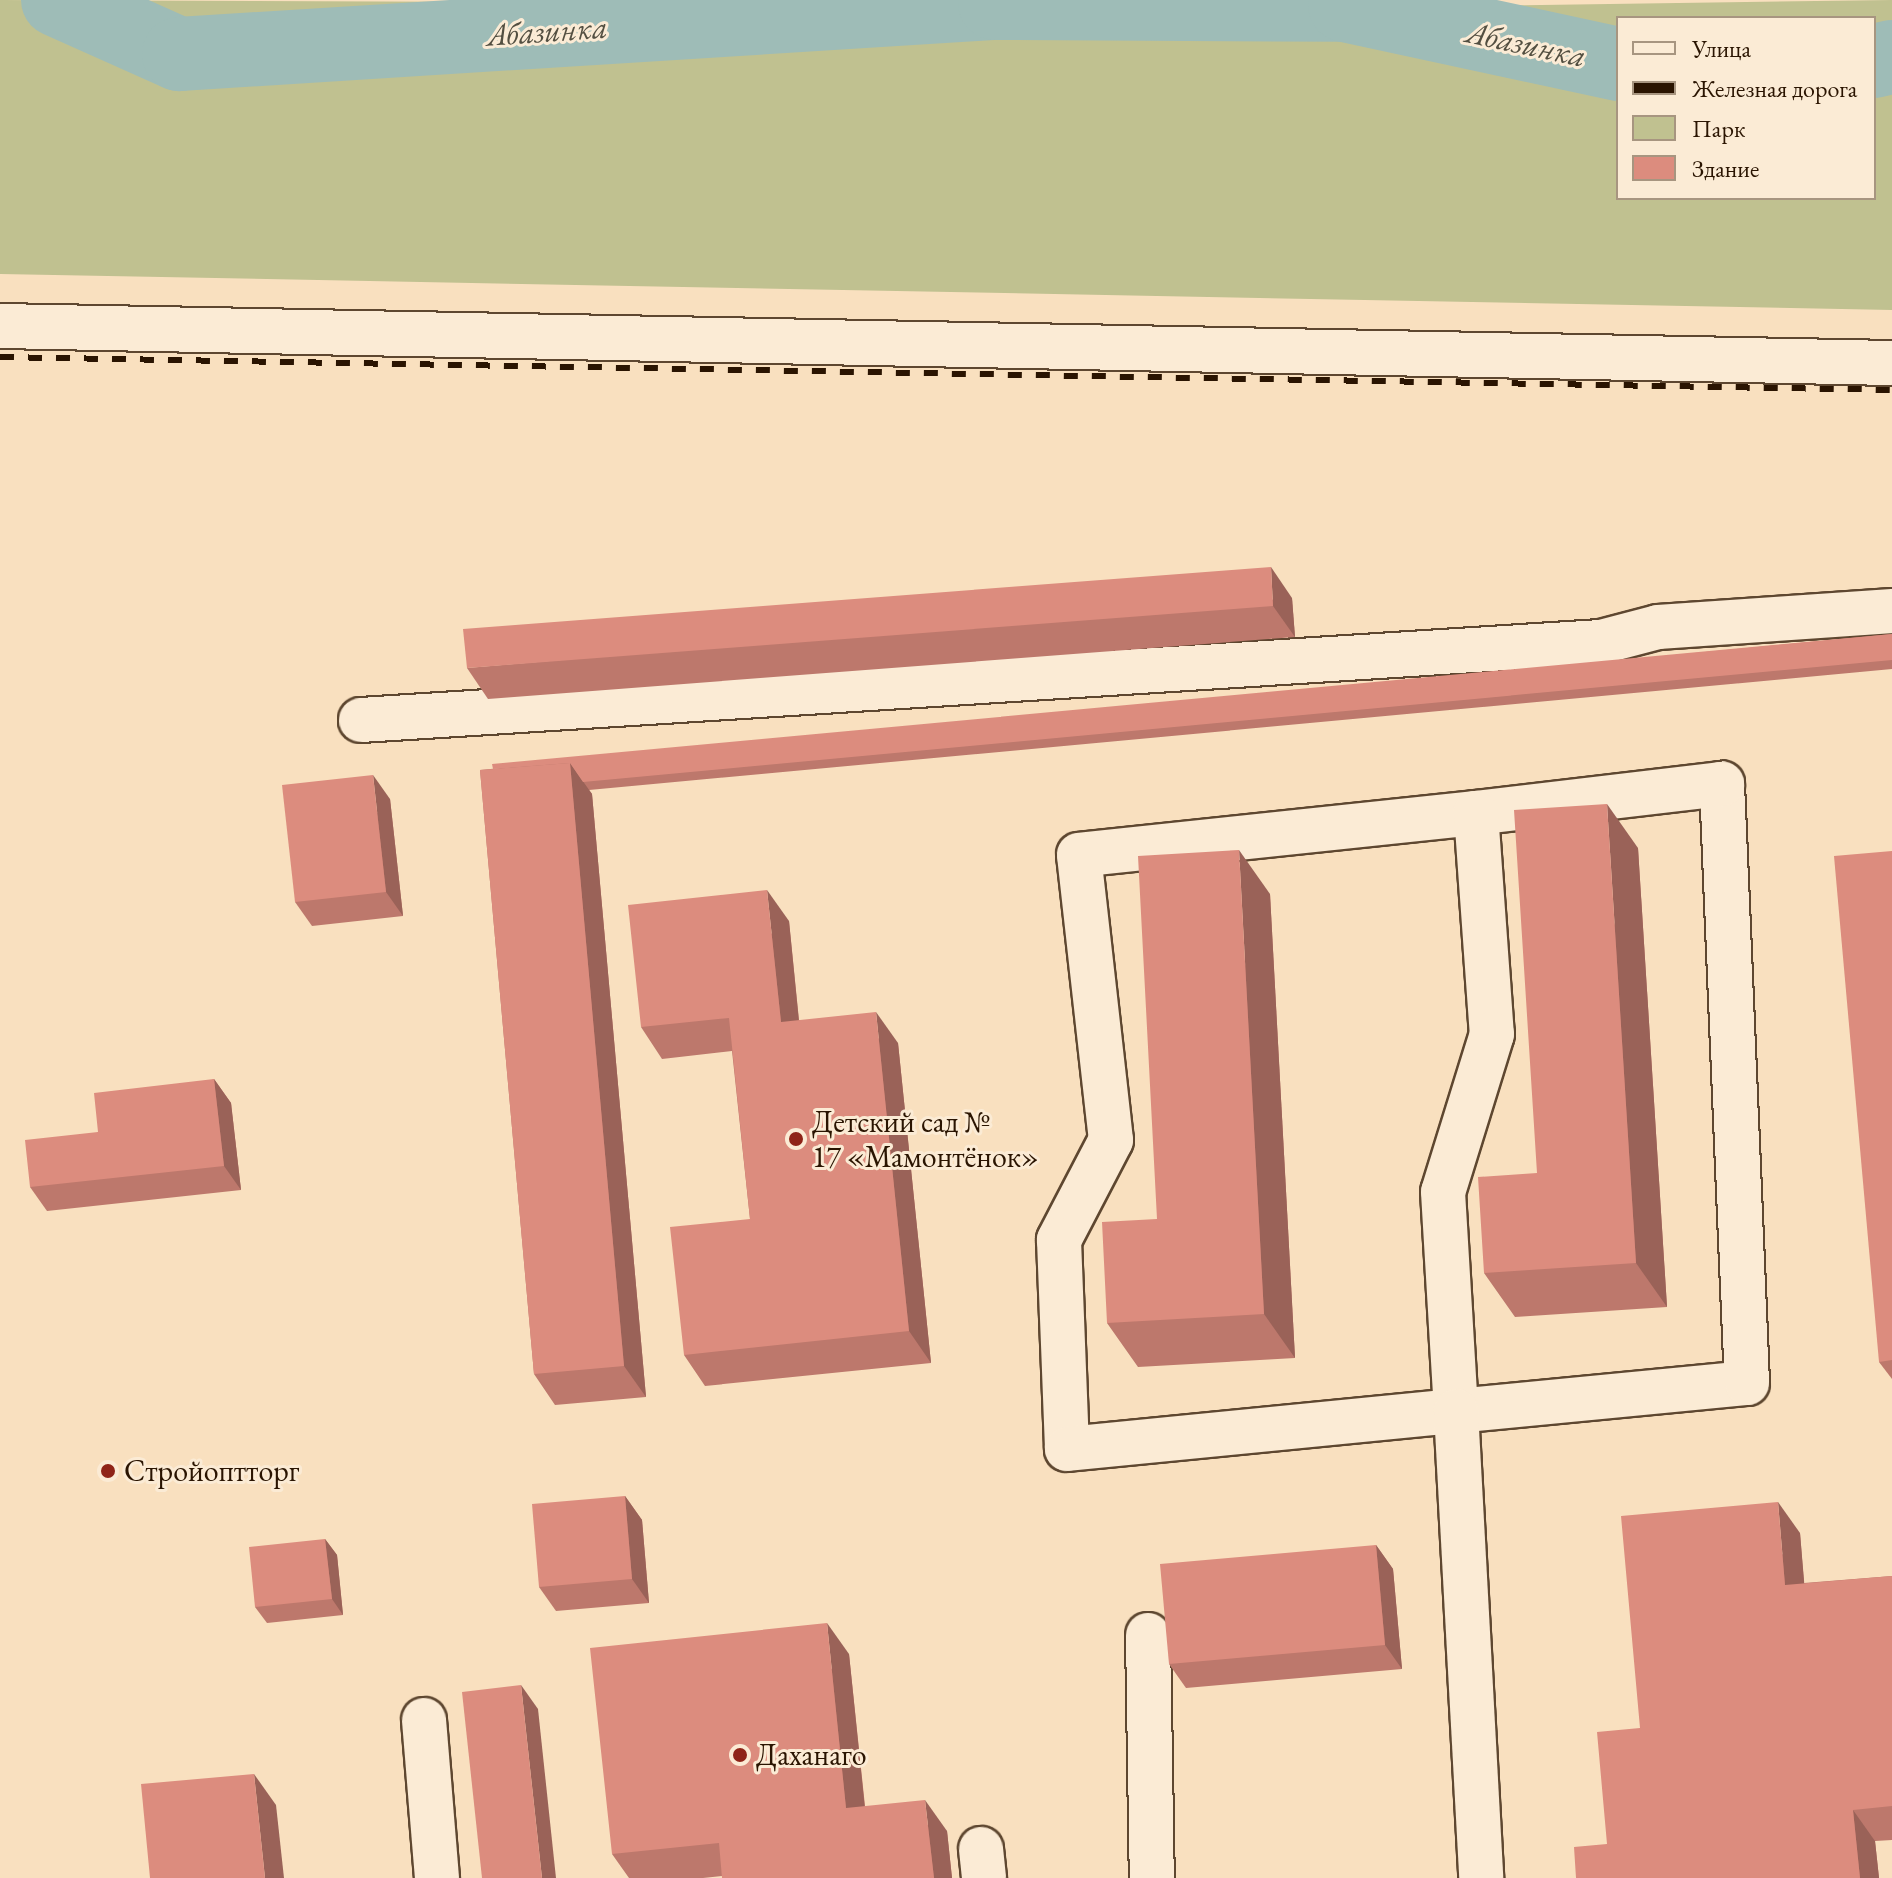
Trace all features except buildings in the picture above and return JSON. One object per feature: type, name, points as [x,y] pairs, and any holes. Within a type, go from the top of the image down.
[{"type":"street","points":[[0,326],[1892,363]]},
{"type":"street","points":[[361,720],[1601,642],[1658,627],[1892,611]]},
{"type":"street","points":[[1722,784],[1747,1383],[1067,1449],[1059,1240],[1111,1140],[1079,855],[1476,813],[1722,784]]},
{"type":"street","points":[[1476,813],[1492,1034],[1443,1192],[1481,1878]]},
{"type":"street","points":[[1148,1635],[1152,1878]]},
{"type":"street","points":[[424,1720],[437,1878]]},
{"type":"green space","points":[[0,0],[1471,6],[1892,0],[1892,310],[0,274]]},
{"type":"waterway","name":"Абазинка","points":[[58,0],[179,54],[995,3],[1345,5],[1616,64]]},
{"type":"waterway","name":"Абазинка","points":[[1876,61],[1892,57]]},
{"type":"railway","points":[[0,357],[1892,390]]},
{"type":"place","name":"Детский сад № 17 «Мамонтёнок»","points":[[796,1139]]},
{"type":"place","name":"Стройоптторг","points":[[108,1471]]},
{"type":"place","name":"Даханаго","points":[[740,1755]]}]
